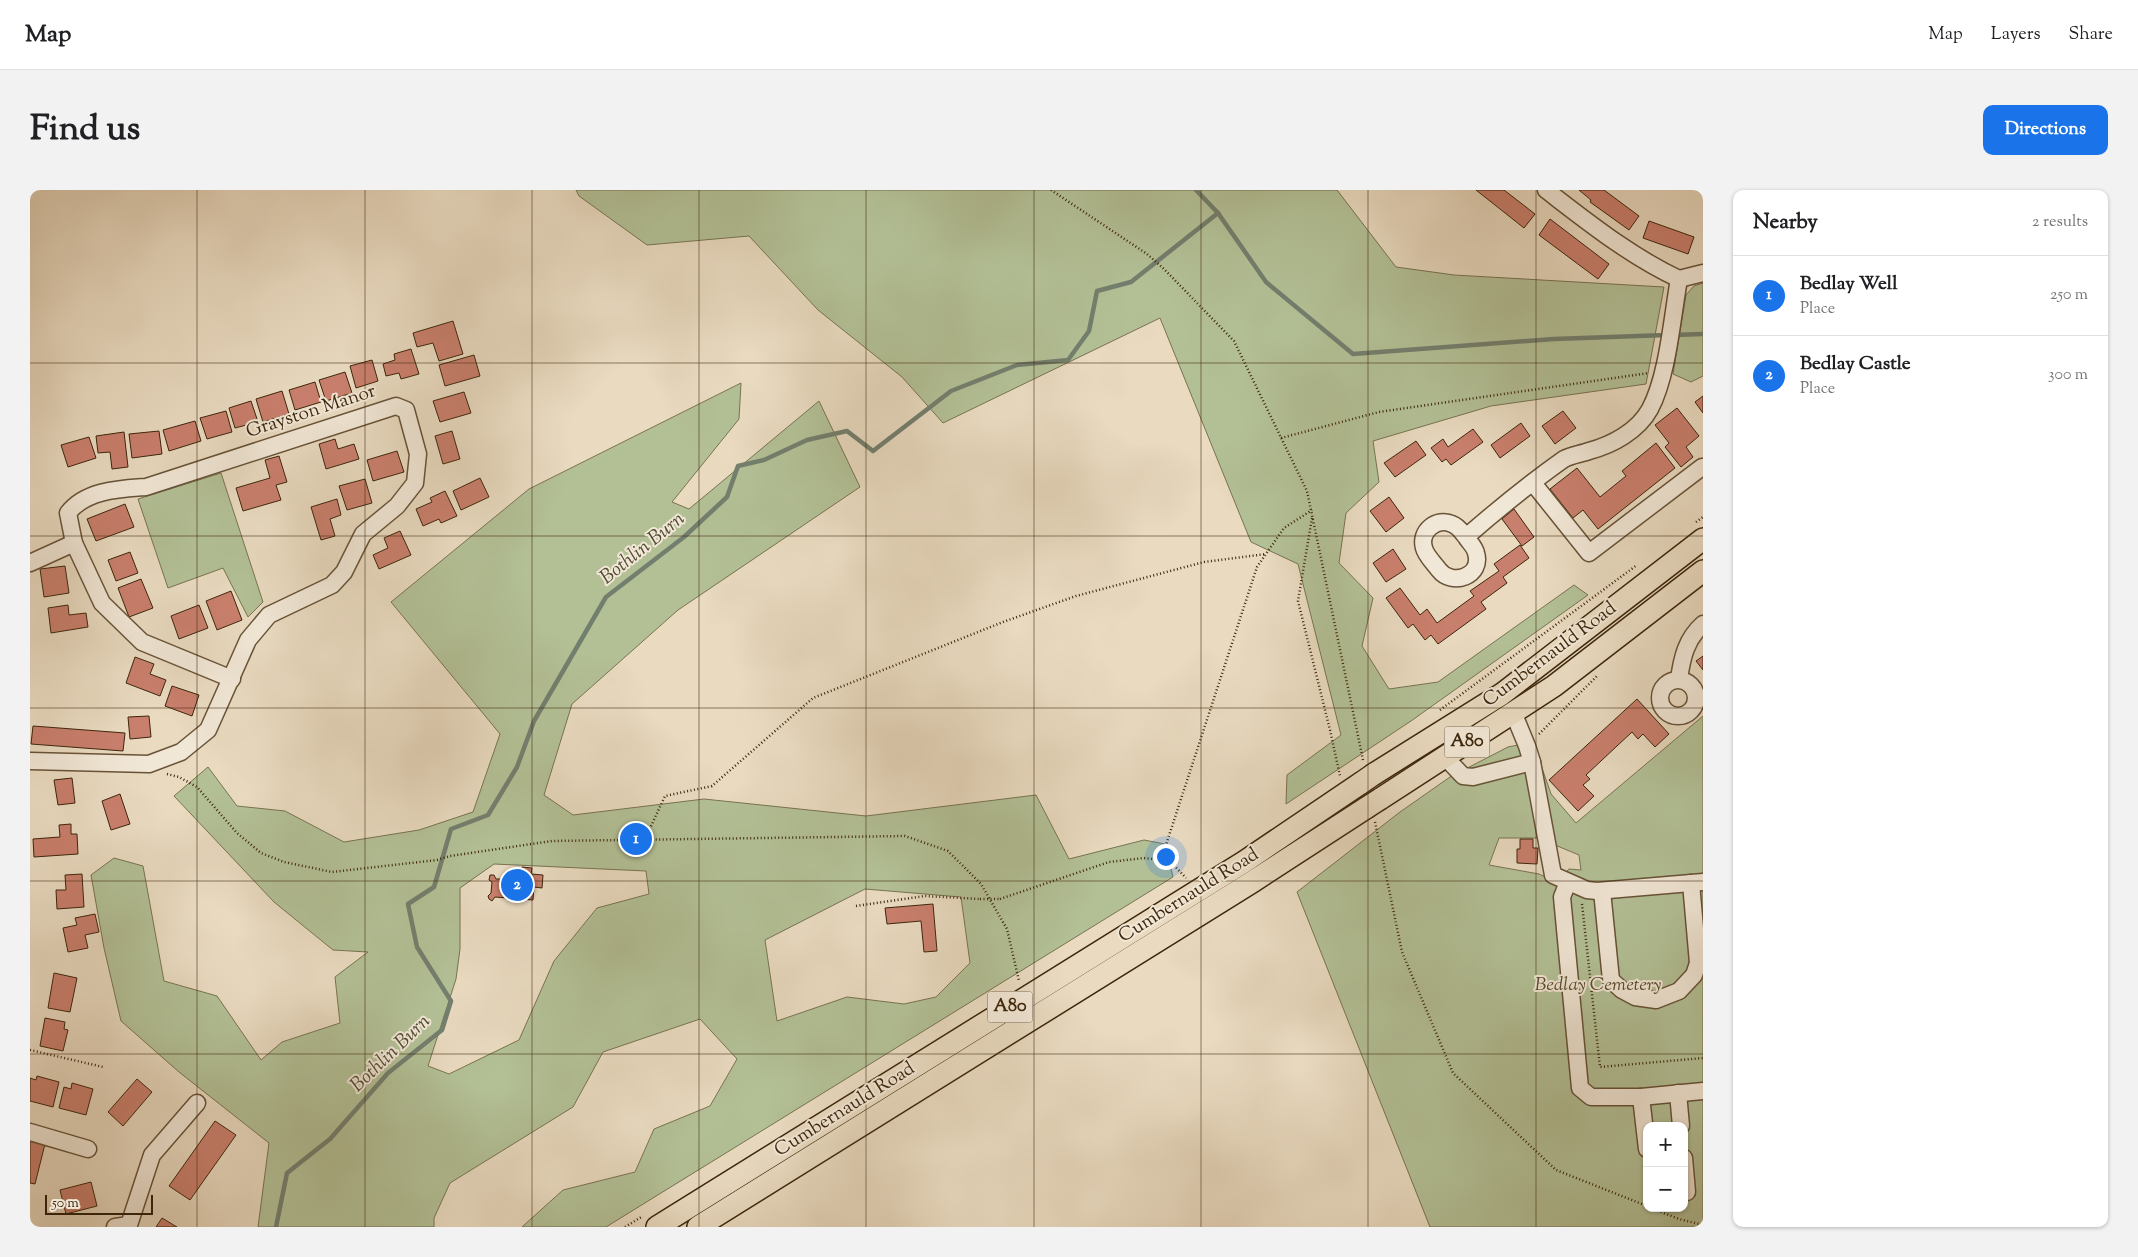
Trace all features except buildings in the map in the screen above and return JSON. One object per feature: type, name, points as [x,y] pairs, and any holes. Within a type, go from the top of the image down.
[{"type":"main road","name":"Cumbernauld Road","points":[[657,1227],[1244,862],[1359,779],[1502,694],[1699,531]]},
{"type":"main road","name":"Cumbernauld Road","points":[[698,1227],[1252,882],[1554,686],[1703,570]]},
{"type":"street","points":[[1546,190],[1608,237],[1656,268],[1679,280],[1703,273]]},
{"type":"street","points":[[1466,537],[1566,458],[1592,451],[1610,443],[1639,425],[1650,410],[1658,389],[1679,280]]},
{"type":"street","name":"Grayston Manor","points":[[149,764],[182,752],[208,730],[232,679],[248,640],[269,614],[332,585],[344,572],[363,534],[397,506],[415,483],[418,454],[406,410],[396,406],[146,487],[110,489],[76,503],[68,513],[74,543],[102,603],[142,642],[232,679]]},
{"type":"street","points":[[1533,483],[1589,552],[1702,467]]},
{"type":"street","points":[[30,562],[74,543]]},
{"type":"street","points":[[1678,679],[1685,649],[1690,638],[1703,624]]},
{"type":"street","points":[[1513,712],[1532,762],[1553,875],[1586,890],[1602,891],[1697,882],[1698,969],[1688,983],[1679,991],[1656,1000],[1635,997],[1622,990],[1611,980],[1602,891]]},
{"type":"street","points":[[1446,756],[1463,776],[1473,778],[1532,762]]},
{"type":"street","points":[[30,761],[149,764]]},
{"type":"street","points":[[1574,884],[1562,897],[1580,1088],[1591,1096],[1641,1097],[1703,1091]]},
{"type":"street","points":[[1678,1093],[1681,1122]]},
{"type":"street","points":[[1641,1097],[1644,1122]]},
{"type":"street","points":[[115,1227],[129,1225],[142,1191],[152,1155],[197,1103]]},
{"type":"street","points":[[30,1132],[88,1149]]},
{"type":"street","points":[[1686,1167],[1692,1193]]},
{"type":"path","points":[[1051,190],[1147,254],[1163,268]]},
{"type":"path","points":[[1281,438],[1379,412],[1637,374],[1662,373]]},
{"type":"path","points":[[1161,860],[1258,567],[1284,528],[1312,510]]},
{"type":"path","points":[[1313,516],[1298,601],[1330,730],[1359,779]]},
{"type":"path","points":[[1699,531],[1703,517]]},
{"type":"path","points":[[645,839],[665,796],[712,786],[814,698],[1003,622],[1076,596],[1204,562],[1266,554]]},
{"type":"path","points":[[1435,714],[1640,564]]},
{"type":"path","points":[[1527,746],[1600,674]]},
{"type":"path","points":[[149,764],[152,771],[179,777],[197,788],[237,833],[261,853],[284,862],[332,872],[437,860],[450,856],[552,841],[905,836],[948,851],[980,884],[1007,929],[1019,983]]},
{"type":"path","points":[[856,906],[925,896],[1000,899],[1109,862],[1144,858],[1170,861],[1196,892]]},
{"type":"path","points":[[1574,884],[1600,1067],[1703,1058]]},
{"type":"path","points":[[30,1050],[103,1066]]},
{"type":"path","points":[[1661,1212],[1703,1225]]},
{"type":"green space","points":[[576,190],[1337,190],[1396,267],[1454,275],[1664,287],[1646,384],[1491,406],[1373,441],[1379,482],[1346,513],[1339,563],[1373,598],[1362,646],[1389,689],[1438,682],[1574,585],[1588,595],[1411,721],[1286,804],[1287,775],[1341,735],[1298,564],[1251,542],[1160,318],[943,423],[902,377],[818,310],[749,236],[647,245],[579,196]]},
{"type":"green space","points":[[1703,283],[1703,376],[1691,382],[1673,374],[1686,295],[1694,286]]},
{"type":"green space","points":[[741,383],[739,419],[672,502],[689,509],[819,401],[860,487],[678,610],[572,704],[544,795],[573,815],[704,799],[866,816],[1036,795],[1069,859],[1144,840],[1165,844],[1173,877],[606,1227],[522,1227],[563,1190],[635,1172],[654,1129],[710,1106],[737,1059],[700,1019],[603,1052],[573,1107],[450,1183],[434,1218],[434,1227],[258,1227],[269,1143],[179,1072],[121,1021],[104,948],[91,875],[114,858],[143,866],[164,981],[217,996],[261,1060],[282,1042],[340,1023],[335,977],[368,952],[333,950],[274,902],[174,796],[208,767],[237,806],[285,811],[344,842],[419,830],[473,812],[500,734],[391,602],[529,489]],"holes":[[[494,864],[646,871],[649,894],[597,908],[554,961],[519,1040],[449,1074],[428,1066],[456,979],[460,949],[460,888]],[[865,889],[961,897],[970,963],[936,997],[904,1004],[847,997],[777,1021],[765,940]]]},
{"type":"green space","points":[[221,473],[263,602],[248,617],[223,568],[168,588],[138,499]]},
{"type":"green space","name":"Bedlay Cemetery","points":[[1703,716],[1703,1227],[1430,1227],[1297,892],[1400,812],[1450,777],[1508,747],[1533,742],[1551,794],[1576,823]],"holes":[[[1499,838],[1538,838],[1579,855],[1581,870],[1569,869],[1556,882],[1539,874],[1489,865]]]},
{"type":"waterway","points":[[1196,190],[1218,213],[1266,282],[1353,354],[1554,339],[1667,335]]},
{"type":"waterway","name":"Bothlin Burn","points":[[276,1227],[287,1173],[330,1139],[388,1073],[442,1030],[451,1001],[417,947],[408,904],[434,887],[451,829],[488,815],[517,767],[534,721],[606,597],[684,537],[727,497],[738,466],[764,460],[807,440],[847,431],[873,451],[951,391],[1017,365],[1068,360],[1089,331],[1097,291],[1131,282],[1218,213]]},
{"type":"waterway","points":[[1674,335],[1703,334]]},
{"type":"place","name":"Bedlay Well","points":[[636,839]]},
{"type":"place","name":"Bedlay Castle","points":[[517,885]]}]
